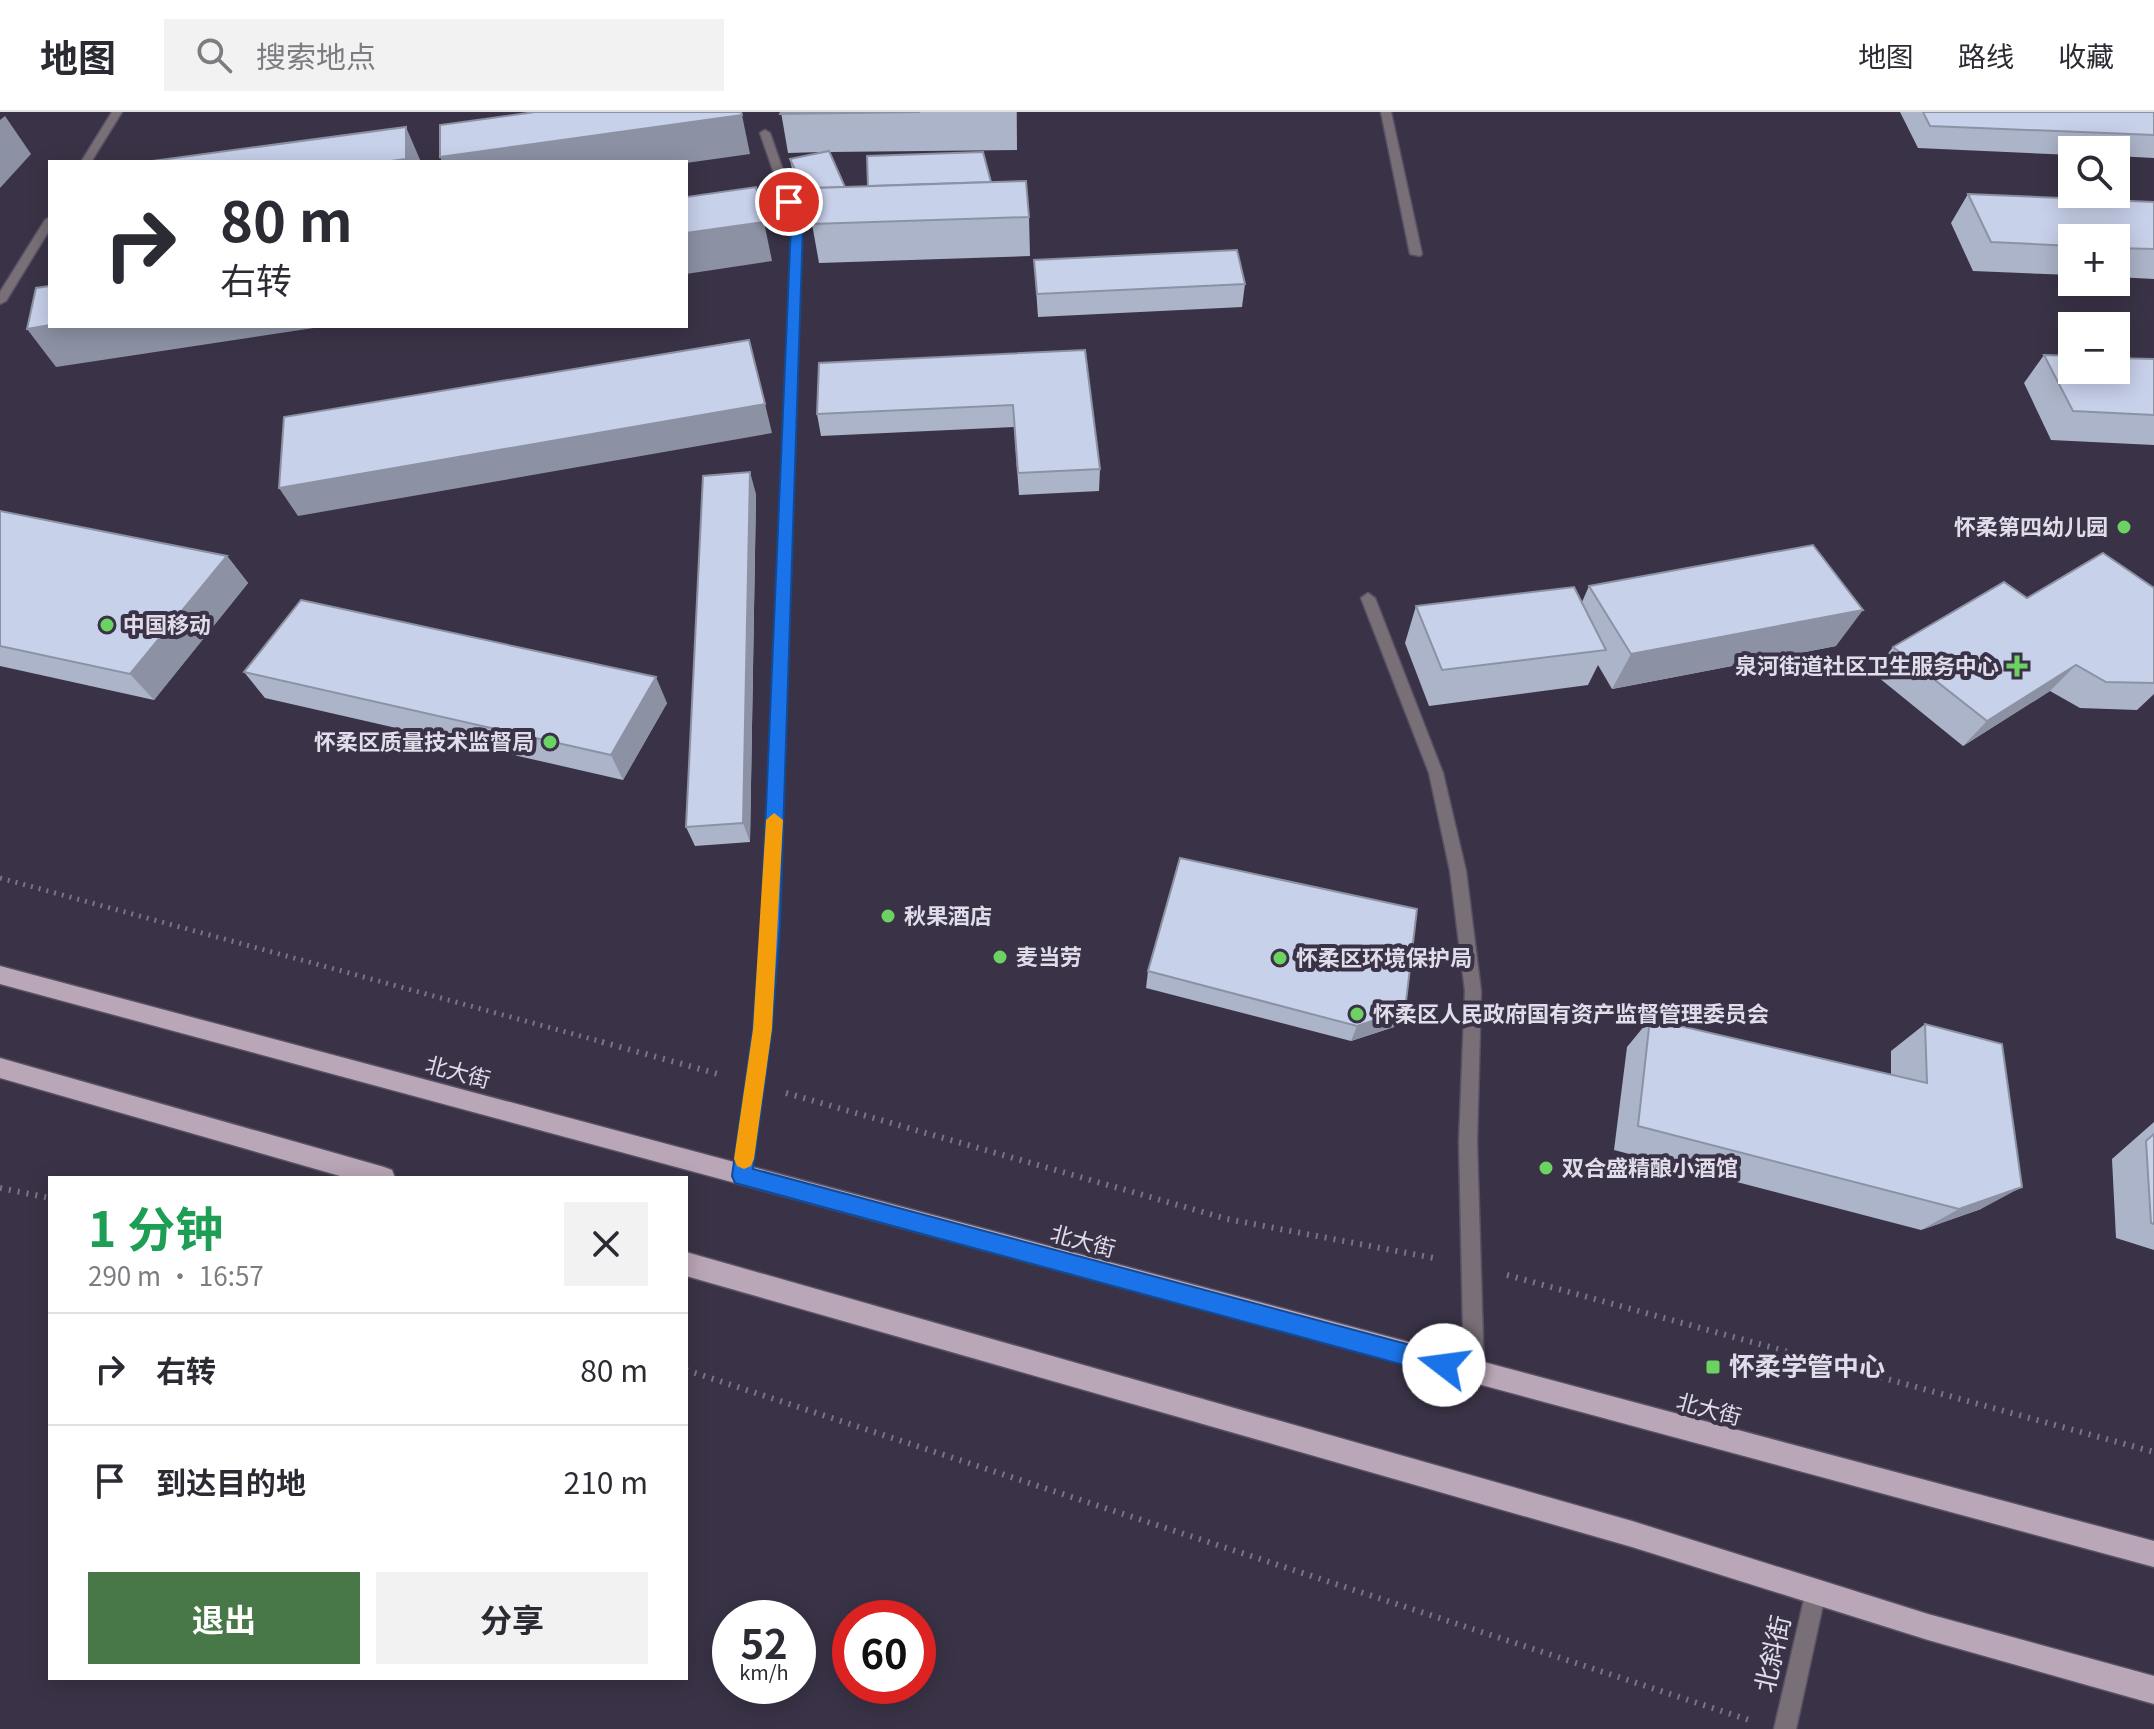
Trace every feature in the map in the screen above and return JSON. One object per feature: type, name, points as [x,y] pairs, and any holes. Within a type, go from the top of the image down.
[{"type":"main road","name":"北大街","points":[[0,975],[2154,1554]]},
{"type":"main road","points":[[0,1068],[377,1176]]},
{"type":"main road","points":[[688,1265],[1632,1534],[1928,1627],[2154,1690]]},
{"type":"street","points":[[87,160],[117,112]]},
{"type":"street","points":[[1386,112],[1416,254]]},
{"type":"street","points":[[742,1176],[771,925],[797,225],[765,133]]},
{"type":"street","points":[[0,301],[48,223]]},
{"type":"street","points":[[1368,598],[1436,773],[1458,871],[1473,991],[1468,1142],[1474,1373]]},
{"type":"street","name":"北斜街","points":[[1785,1729],[1816,1591]]},
{"type":"path","points":[[0,878],[755,1084],[1227,1219],[1472,1266],[2154,1452]]},
{"type":"path","points":[[0,1188],[48,1198]]},
{"type":"path","points":[[688,1371],[1762,1724]]},
{"type":"building","points":[[535,112],[741,112],[742,115],[440,157],[440,125]]},
{"type":"building","points":[[781,112],[920,112],[780,114]]},
{"type":"building","points":[[1923,112],[2154,112],[2154,135],[1930,126]]},
{"type":"building","points":[[406,127],[406,159],[160,160]]},
{"type":"building","points":[[829,151],[845,187],[815,188],[814,195],[808,197],[790,159]]},
{"type":"building","points":[[983,152],[991,182],[868,186],[867,156]]},
{"type":"building","points":[[1026,181],[1029,217],[812,224],[815,188]]},
{"type":"building","points":[[756,187],[764,222],[688,233],[688,197]]},
{"type":"building","points":[[1968,194],[2058,198],[2058,208],[2130,208],[2130,201],[2154,202],[2154,249],[2130,248],[2130,224],[2058,224],[2058,245],[1991,242]]},
{"type":"building","points":[[1237,250],[1245,284],[1037,294],[1034,260]]},
{"type":"building","points":[[48,286],[48,325],[27,329],[36,288]]},
{"type":"building","points":[[749,340],[765,404],[279,488],[284,417]]},
{"type":"building","points":[[1085,350],[1100,469],[1018,473],[1013,405],[817,414],[819,363]]},
{"type":"building","points":[[2044,355],[2058,356],[2058,382]]},
{"type":"building","points":[[2130,358],[2154,359],[2154,415],[2073,411],[2059,384],[2130,384]]},
{"type":"building","points":[[750,472],[743,823],[686,827],[703,476]]},
{"type":"building","name":"中国移动","points":[[0,511],[227,556],[130,674],[0,646]]},
{"type":"building","points":[[1813,545],[1863,610],[1631,654],[1589,586]]},
{"type":"building","name":"泉河街道社区卫生服务中心","points":[[2103,553],[2154,588],[2154,683],[2106,682],[2076,665],[1987,721],[1893,647],[2004,582],[2027,598]]},
{"type":"building","points":[[1574,587],[1606,650],[1442,670],[1416,606]]},
{"type":"building","name":"怀柔区质量技术监督局","points":[[301,600],[656,677],[611,755],[244,672]]},
{"type":"building","name":"怀柔区环境保护局","points":[[1180,858],[1417,909],[1405,1010],[1357,1026],[1148,971]]},
{"type":"building","points":[[1650,1019],[1927,1083],[1925,1024],[2002,1044],[2022,1187],[1959,1209],[1638,1126]]},
{"type":"building","points":[[2154,1134],[2154,1224],[2151,1223],[2146,1141]]},
{"type":"slow traffic","points":[[744,1159],[762,1029],[771,925],[774,820]]},
{"type":"place","name":"怀柔第四幼儿园","points":[[2124,527]]},
{"type":"place","name":"中国移动","points":[[107,625]]},
{"type":"place","name":"泉河街道社区卫生服务中心","points":[[2017,666]]},
{"type":"place","name":"怀柔区质量技术监督局","points":[[550,742]]},
{"type":"place","name":"秋果酒店","points":[[888,916]]},
{"type":"place","name":"麦当劳","points":[[1000,957]]},
{"type":"place","name":"怀柔区环境保护局","points":[[1280,958]]},
{"type":"place","name":"怀柔区人民政府国有资产监督管理委员会","points":[[1357,1014]]},
{"type":"place","name":"双合盛精酿小酒馆","points":[[1546,1168]]},
{"type":"place","name":"怀柔学管中心","points":[[1713,1367]]},
{"type":"route","points":[[789,202],[797,225],[771,925],[762,1029],[742,1176],[1444,1365]]}]
